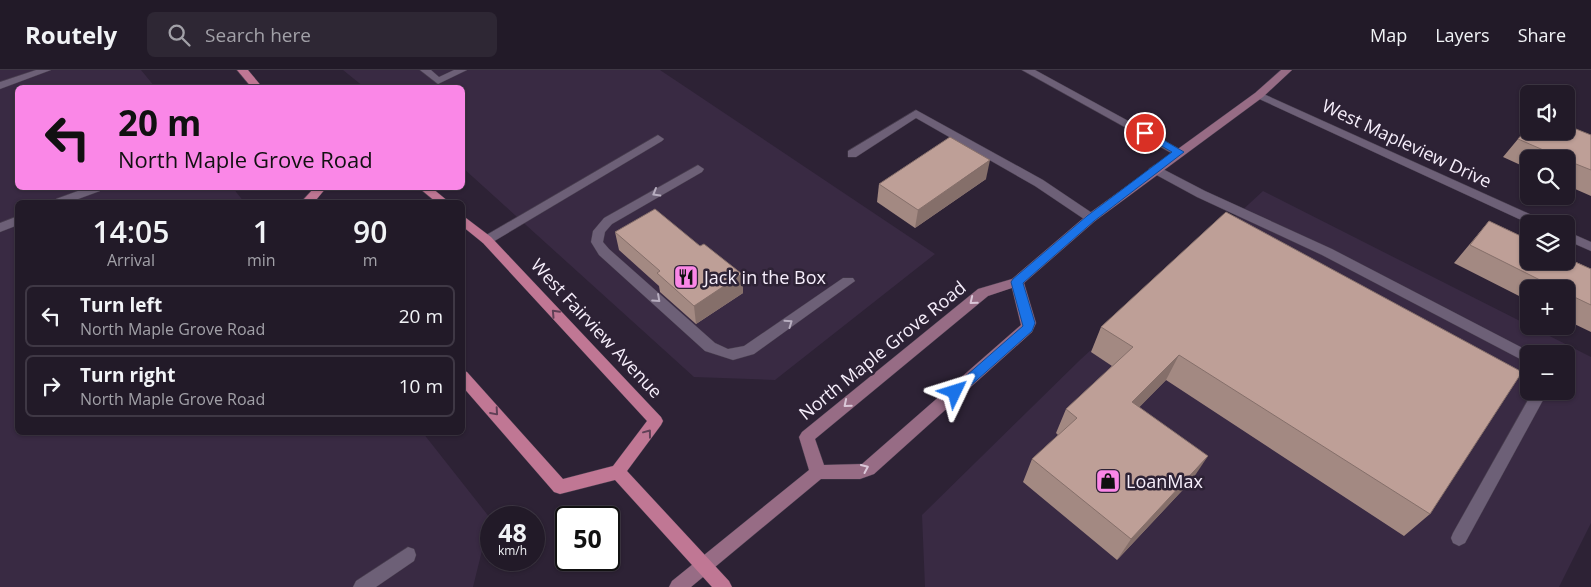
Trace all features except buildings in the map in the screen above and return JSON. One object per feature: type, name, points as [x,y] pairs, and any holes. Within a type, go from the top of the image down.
[{"type":"main road","points":[[242,70],[255,85]]},
{"type":"main road","name":"North Maple Grove Road","points":[[818,472],[807,438],[983,292],[1017,282],[1091,218],[1155,169],[1259,95],[1287,70]]},
{"type":"main road","points":[[309,200],[318,190]]},
{"type":"main road","points":[[428,190],[440,200]]},
{"type":"main road","name":"West Fairview Avenue","points":[[465,222],[487,240],[656,422],[618,472]]},
{"type":"main road","points":[[678,587],[705,567],[818,472],[860,472],[868,469],[1028,328],[1029,323],[1017,282]]},
{"type":"main road","points":[[465,379],[560,487],[618,472],[723,587]]},
{"type":"street","points":[[0,86],[46,70]]},
{"type":"street","points":[[425,70],[438,81],[462,70]]},
{"type":"street","points":[[1028,70],[1179,152]]},
{"type":"street","name":"West Mapleview Drive","points":[[1259,95],[1521,215]]},
{"type":"street","points":[[852,154],[916,113],[1039,183],[1091,218]]},
{"type":"street","points":[[487,240],[658,139]]},
{"type":"street","points":[[698,169],[608,221],[600,231],[598,242],[604,252],[710,347],[724,355],[742,354],[756,347],[848,282]]},
{"type":"street","points":[[1155,169],[1201,194],[1327,252],[1520,352]]},
{"type":"street","points":[[65,200],[91,190]]},
{"type":"street","points":[[0,228],[15,221]]},
{"type":"street","points":[[1575,239],[1591,246]]},
{"type":"street","points":[[1459,538],[1536,400]]},
{"type":"street","points":[[362,587],[408,555]]},
{"type":"shaded area","points":[[0,70],[141,70],[153,85],[15,85],[15,190],[235,190],[242,200],[15,200],[15,435],[425,435],[481,506],[480,559],[473,587],[0,587]]},
{"type":"shaded area","points":[[343,70],[660,70],[935,254],[775,380],[694,377],[465,170],[465,85],[362,85]]},
{"type":"shaded area","points":[[1263,191],[1520,321],[1520,335],[1548,335],[1567,345],[1520,345],[1520,400],[1575,400],[1575,349],[1591,357],[1591,523],[1559,587],[925,587],[922,515],[1080,360]]},
{"type":"place","name":"Jack in the Box","points":[[686,277]]},
{"type":"place","name":"LoanMax","points":[[1108,481]]},
{"type":"route","points":[[955,392],[1028,328],[1029,323],[1017,282],[1091,218],[1179,152],[1145,133]]}]
